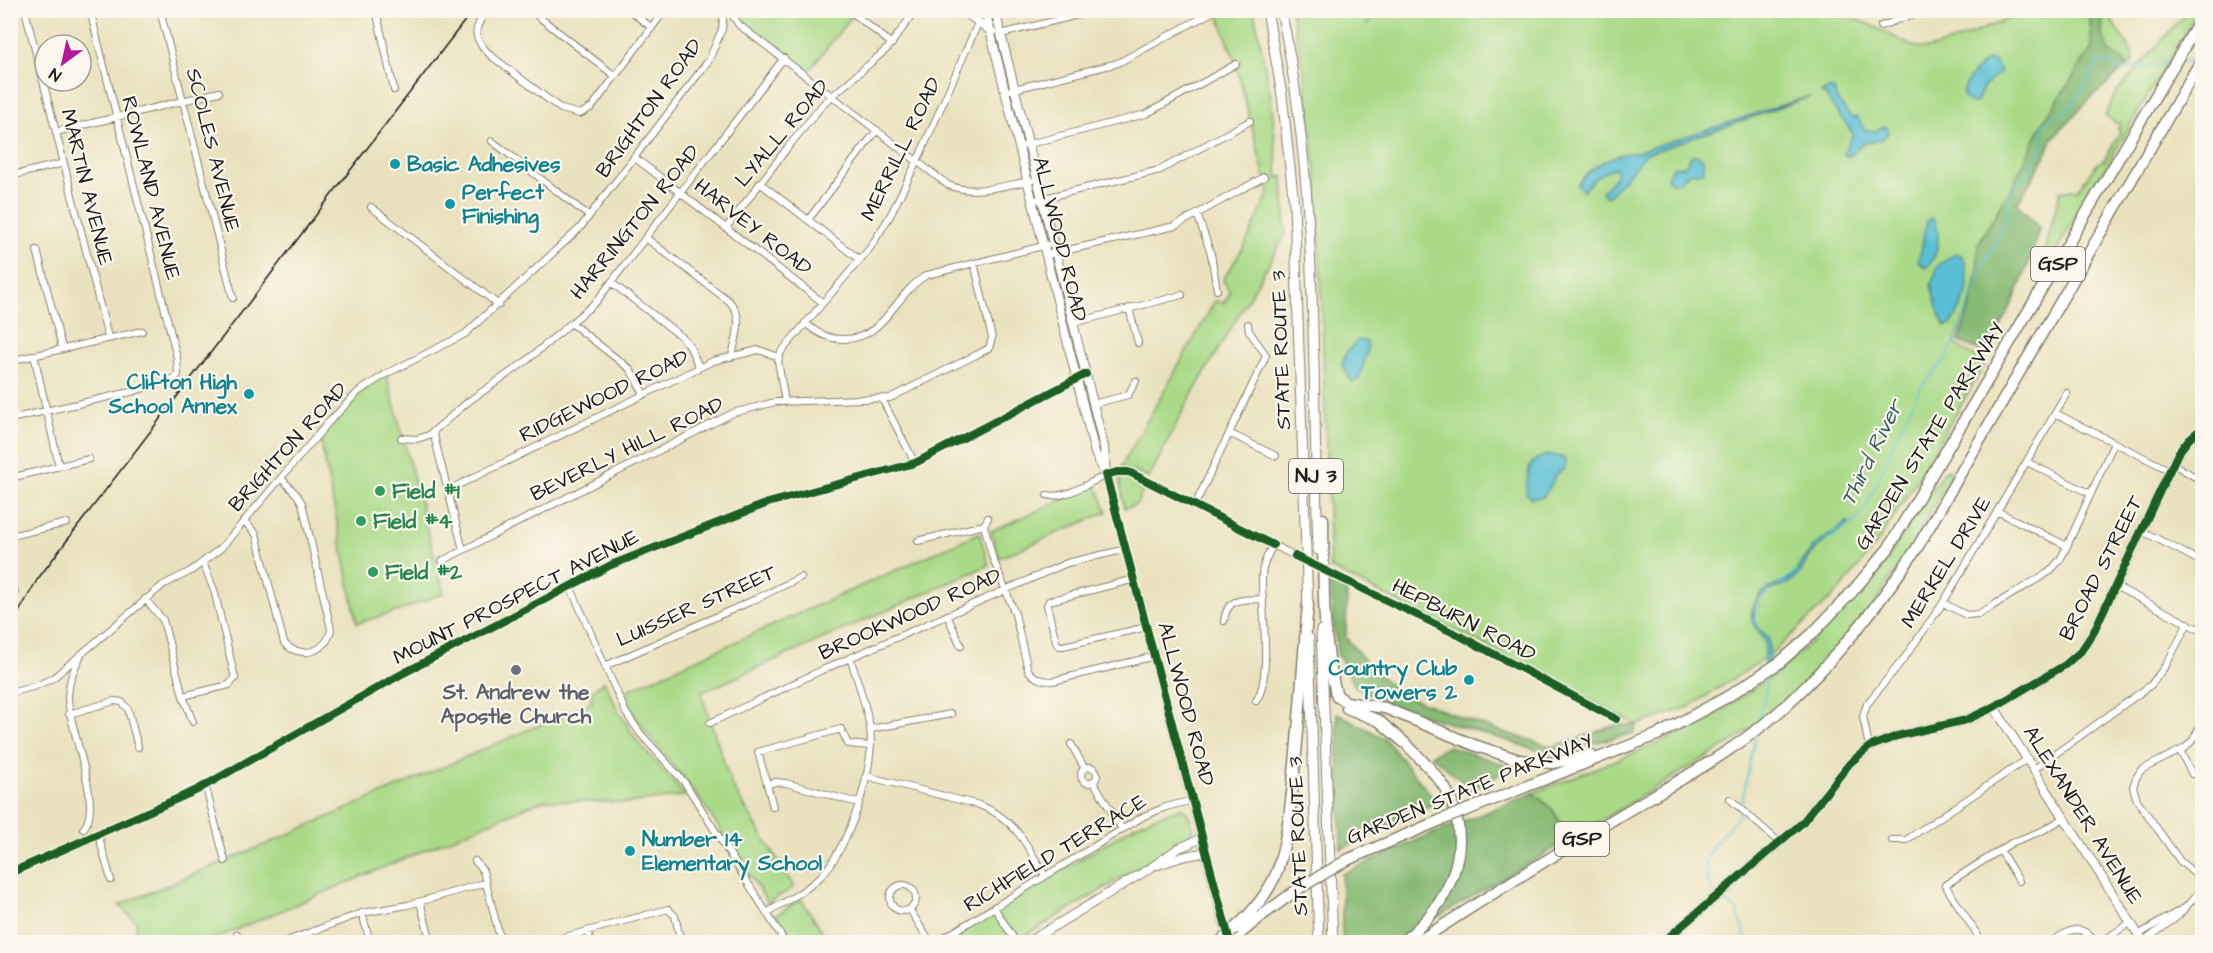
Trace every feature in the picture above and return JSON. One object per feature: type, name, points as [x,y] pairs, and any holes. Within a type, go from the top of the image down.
[{"type":"highway","name":"GARDEN STATE PARKWAY","points":[[1234,939],[1295,891],[1349,859],[1621,749],[1694,717],[1779,663],[1834,612],[1888,549],[2202,17]]},
{"type":"highway","name":"GARDEN STATE PARKWAY","points":[[1418,942],[1748,736],[1795,697],[1856,632],[1879,604],[1917,548],[2202,60]]},
{"type":"highway","points":[[1323,519],[1327,637],[1338,700],[1344,706],[1379,721],[1431,769],[1444,788],[1457,825],[1458,843],[1454,872],[1442,900],[1424,924],[1402,942]]},
{"type":"highway","points":[[1220,942],[1234,939],[1246,918],[1267,892],[1279,866],[1285,845],[1302,692],[1308,604]]},
{"type":"highway","points":[[1335,691],[1346,702],[1385,708],[1474,745],[1527,762],[1559,763],[1621,749]]},
{"type":"highway","points":[[1430,942],[1502,888]]},
{"type":"main road","name":"ALLWOOD ROAD","points":[[985,10],[1010,90]]},
{"type":"main road","name":"ALLWOOD ROAD","points":[[995,10],[1023,145],[1032,180],[1041,198],[1104,447],[1106,475]]},
{"type":"main road","name":"STATE ROUTE 3","points":[[1267,10],[1284,104],[1292,186],[1319,942]]},
{"type":"main road","name":"STATE ROUTE 3","points":[[1281,10],[1305,164],[1333,942]]},
{"type":"main road","name":"ALLWOOD ROAD","points":[[1032,180],[1032,201],[1095,453],[1106,475],[1202,838],[1234,939]]},
{"type":"main road","points":[[1313,372],[1320,439],[1323,519]]},
{"type":"main road","name":"BROAD STREET","points":[[1663,942],[1802,823],[1850,763],[1869,747],[1897,736],[1966,720],[1994,707],[2073,659],[2092,633],[2171,467],[2189,439],[2202,428]]},
{"type":"main road","points":[[1028,942],[1152,867],[1177,849],[1202,838]]},
{"type":"main road","points":[[1152,867],[1206,852]]},
{"type":"street","name":"MARTIN AVENUE","points":[[25,10],[108,338]]},
{"type":"street","name":"ROWLAND AVENUE","points":[[46,410],[135,391],[178,375],[177,358],[90,10]]},
{"type":"street","name":"SCOLES AVENUE","points":[[160,10],[234,298]]},
{"type":"street","points":[[376,10],[394,90]]},
{"type":"street","points":[[487,10],[477,26],[477,39],[481,46],[561,109],[580,114],[592,107],[665,10]]},
{"type":"street","points":[[530,10],[615,76]]},
{"type":"street","points":[[629,10],[652,28]]},
{"type":"street","points":[[726,10],[740,25],[948,185],[961,190],[975,190],[1032,180]]},
{"type":"street","name":"BRIGHTON ROAD","points":[[10,693],[46,682],[145,599],[164,585],[203,563],[221,548],[340,409],[358,392],[386,374],[465,334],[580,228],[709,60],[722,29],[726,10]]},
{"type":"street","points":[[849,10],[892,44]]},
{"type":"street","name":"LYALL ROAD","points":[[726,228],[788,147],[833,95],[892,44],[916,10]]},
{"type":"street","points":[[962,10],[990,32],[1001,34],[1098,10]]},
{"type":"street","points":[[1010,90],[1118,63],[1217,11]]},
{"type":"street","points":[[1881,26],[1922,11]]},
{"type":"street","name":"MERRILL ROAD","points":[[779,357],[822,302],[860,260],[890,216],[918,161],[978,23]]},
{"type":"street","name":"HARRINGTON ROAD","points":[[401,438],[417,439],[433,432],[469,401],[525,362],[596,302],[784,58]]},
{"type":"street","points":[[1023,145],[1146,114],[1236,64]]},
{"type":"street","points":[[56,132],[219,92]]},
{"type":"street","points":[[1032,201],[1160,170],[1250,121]]},
{"type":"street","points":[[808,220],[877,130]]},
{"type":"street","points":[[492,141],[589,216]]},
{"type":"street","name":"HARVEY ROAD","points":[[634,157],[822,302]]},
{"type":"street","points":[[10,176],[64,164]]},
{"type":"street","points":[[805,323],[813,330],[832,339],[852,339],[866,335],[884,321],[922,277],[934,272],[1175,226],[1263,177]]},
{"type":"street","points":[[760,183],[860,260]]},
{"type":"street","points":[[371,207],[499,304]]},
{"type":"street","points":[[1197,214],[1211,254],[1217,290]]},
{"type":"street","points":[[646,238],[729,301],[736,309],[739,320],[732,356]]},
{"type":"street","points":[[37,250],[62,348]]},
{"type":"street","name":"BEVERLY HILL ROAD","points":[[441,561],[732,413],[775,402],[890,398],[980,352],[992,344],[974,263]]},
{"type":"street","points":[[612,283],[682,337],[689,345],[699,367]]},
{"type":"street","points":[[1073,323],[1182,295]]},
{"type":"street","points":[[1129,308],[1138,343]]},
{"type":"street","points":[[571,323],[630,369],[644,394]]},
{"type":"street","points":[[1195,505],[1266,355],[1249,331],[1248,324]]},
{"type":"street","points":[[10,350],[12,360],[142,331]]},
{"type":"street","name":"RIDGEWOOD ROAD","points":[[448,490],[699,367],[759,350],[779,357]]},
{"type":"street","points":[[34,355],[59,466]]},
{"type":"street","points":[[779,357],[785,402]]},
{"type":"street","name":"MOUNT PROSPECT AVENUE","points":[[10,873],[180,798],[400,675],[621,560],[757,507],[915,463],[1086,374]]},
{"type":"street","points":[[1093,404],[1128,395],[1136,381]]},
{"type":"street","name":"MERKEL DRIVE","points":[[1869,747],[1863,716],[1867,704],[1905,657],[1943,603],[2067,393]]},
{"type":"street","points":[[882,399],[915,463]]},
{"type":"street","points":[[10,418],[46,410]]},
{"type":"street","points":[[2055,413],[2114,443],[2202,481]]},
{"type":"street","points":[[433,432],[463,550]]},
{"type":"street","points":[[1229,433],[1276,456]]},
{"type":"street","points":[[1943,603],[1966,615],[1979,614],[2042,578],[2055,566],[2067,546],[2114,443]]},
{"type":"street","points":[[10,478],[88,459]]},
{"type":"street","points":[[2027,462],[2091,494]]},
{"type":"street","name":"HEPBURN ROAD","points":[[1106,475],[1129,472],[1486,650],[1616,719]]},
{"type":"street","points":[[1047,495],[1059,496],[1106,475]]},
{"type":"street","points":[[244,521],[256,534],[284,643],[291,650],[301,653],[324,646],[331,629],[302,503],[281,478]]},
{"type":"street","points":[[1997,511],[2067,546]]},
{"type":"street","points":[[918,541],[984,525],[988,518]]},
{"type":"street","points":[[10,536],[67,522]]},
{"type":"street","points":[[984,525],[1015,614],[1028,670],[1041,680],[1058,680],[1155,656]]},
{"type":"street","points":[[2142,531],[2202,562]]},
{"type":"street","points":[[1256,701],[1261,692],[1265,643],[1263,569],[1273,545]]},
{"type":"street","name":"BROOKWOOD ROAD","points":[[710,723],[850,658],[1074,560],[1127,549]]},
{"type":"street","points":[[183,696],[229,685],[235,678],[210,575],[203,563]]},
{"type":"street","name":"LUISSER STREET","points":[[605,666],[801,577]]},
{"type":"street","points":[[1135,579],[1049,601],[1047,605],[1056,642],[1059,646],[1064,646],[1147,627]]},
{"type":"street","points":[[570,586],[626,713],[640,733],[685,783],[785,942]]},
{"type":"street","points":[[2115,586],[2202,630]]},
{"type":"street","points":[[1224,621],[1231,603],[1263,598]]},
{"type":"street","points":[[145,599],[163,620],[183,696],[193,722]]},
{"type":"street","points":[[947,615],[960,646]]},
{"type":"street","points":[[2033,770],[2151,685],[2166,665],[2188,623]]},
{"type":"street","points":[[82,654],[70,681],[69,714],[91,803],[88,824],[83,829]]},
{"type":"street","points":[[766,913],[804,890],[823,874],[846,840],[866,776],[870,746],[870,729],[850,658]]},
{"type":"street","points":[[69,714],[114,701],[122,702],[128,709],[138,747]]},
{"type":"street","name":"ALEXANDER AVENUE","points":[[1994,707],[2141,939]]},
{"type":"street","points":[[870,729],[951,714]]},
{"type":"street","points":[[2202,722],[2193,740],[2180,751],[2141,770],[2134,781],[2137,800],[2180,861],[2202,880]]},
{"type":"street","points":[[773,807],[758,752],[841,729],[848,744],[870,746]]},
{"type":"street","points":[[1071,744],[1085,769]]},
{"type":"street","points":[[2180,751],[2192,774]]},
{"type":"street","points":[[1892,840],[1906,840],[2026,760]]},
{"type":"street","points":[[1090,767],[1096,771],[1097,776],[1093,782],[1084,780],[1082,773],[1090,767]]},
{"type":"street","points":[[866,776],[979,805],[994,811],[1016,829],[1046,876]]},
{"type":"street","points":[[767,784],[781,782],[793,784],[858,803]]},
{"type":"street","points":[[1093,782],[1122,829]]},
{"type":"street","points":[[206,784],[225,861]]},
{"type":"street","points":[[1730,799],[1780,843]]},
{"type":"street","name":"RICHFIELD TERRACE","points":[[937,942],[1122,829],[1157,810],[1193,801]]},
{"type":"street","points":[[1982,942],[1945,885],[2019,839],[2042,831],[2064,818]]},
{"type":"street","points":[[98,834],[111,880]]},
{"type":"street","points":[[2000,850],[2019,881]]},
{"type":"street","points":[[476,861],[483,871],[501,942]]},
{"type":"street","points":[[284,942],[362,913],[420,902],[485,883]]},
{"type":"street","points":[[906,885],[915,891],[916,901],[910,910],[900,911],[892,905],[890,895],[896,886],[906,885]]},
{"type":"street","points":[[2141,939],[2185,907],[2202,889]]},
{"type":"street","points":[[420,902],[431,942]]},
{"type":"street","points":[[994,907],[1016,942]]},
{"type":"street","points":[[547,942],[668,909],[673,913],[681,942]]},
{"type":"street","points":[[910,910],[930,942]]},
{"type":"street","points":[[362,913],[370,942]]},
{"type":"street","points":[[2102,942],[2130,923]]},
{"type":"street","points":[[2052,942],[2069,930],[2076,930],[2089,934],[2095,942]]},
{"type":"street","points":[[588,931],[590,942]]},
{"type":"street","points":[[237,934],[241,942]]},
{"type":"green space","points":[[1377,10],[1834,11],[1873,26],[1912,46],[1928,49],[2028,11],[2098,10],[2101,45],[1986,259],[1955,344],[1985,364],[1904,501],[1877,543],[1842,588],[1769,656],[1689,707],[1637,725],[1495,650],[1330,568],[1318,192],[1305,77],[1291,11],[1361,11],[1368,25]]},
{"type":"green space","points":[[2188,10],[2198,11],[2037,283],[2060,192],[2078,189],[2097,164],[2104,160],[2120,133],[2119,122],[2115,123],[2105,116],[2116,93]]},
{"type":"green space","points":[[734,11],[844,11],[852,16],[808,72],[744,23]]},
{"type":"green space","points":[[1217,11],[1254,11],[1271,97],[1278,178],[1283,176],[1286,234],[1186,405],[1149,478],[1121,467],[1215,301],[1224,303],[1230,293],[1223,280],[1246,243],[1269,193],[1235,61]]},
{"type":"green space","points":[[2092,11],[2103,11],[2102,33],[2108,51],[2122,59],[2127,66],[2089,100],[2052,139],[2046,155],[2017,204],[2039,228],[2017,292],[1987,353],[1959,342],[1970,308],[1978,270],[1978,244],[2013,185],[2042,124],[2092,48],[2090,20]]},
{"type":"green space","points":[[2103,11],[2109,11],[2114,26],[2132,54],[2134,61],[2127,66],[2122,59],[2108,51],[2102,33]]},
{"type":"green space","points":[[386,373],[444,593],[399,611],[357,623],[319,432],[370,383]]},
{"type":"green space","points":[[1949,469],[1951,475],[1907,553],[1872,607],[1814,674],[1766,717],[1737,739],[1570,839],[1552,809],[1533,793],[1654,745],[1707,720],[1779,672],[1826,628],[1885,563],[1944,471]]},
{"type":"green space","points":[[1119,475],[1146,485],[1136,505],[1124,508]]},
{"type":"green space","points":[[1096,485],[1107,512],[999,558],[991,531]]},
{"type":"green space","points":[[979,533],[989,565],[701,693],[732,786],[794,887],[768,903],[702,802],[641,725],[621,693]]},
{"type":"green space","points":[[1329,581],[1347,584],[1346,638],[1372,669],[1403,695],[1484,726],[1552,747],[1616,725],[1637,725],[1634,733],[1550,754],[1393,706],[1355,686],[1337,653]]},
{"type":"green space","points":[[604,681],[620,714],[638,742],[685,796],[627,803],[543,800],[207,942],[133,942],[137,923],[119,905],[269,843],[592,702],[591,692]]},
{"type":"green space","points":[[1337,713],[1384,738],[1437,802],[1341,849]]},
{"type":"green space","points":[[1449,746],[1511,767],[1472,790],[1431,755]]},
{"type":"green space","points":[[1533,793],[1552,809],[1570,839],[1396,942],[1342,942],[1342,874]]},
{"type":"green space","points":[[1182,808],[1191,820],[1191,836],[1015,942],[945,942],[1136,825]]},
{"type":"green space","points":[[801,899],[829,942],[793,942],[776,915]]},
{"type":"water","points":[[1988,60],[1996,62],[2000,72],[1983,88],[1977,102],[1971,103],[1964,98],[1963,93],[1967,82],[1975,71]]},
{"type":"water","points":[[1831,88],[1837,100],[1852,118],[1857,117],[1865,130],[1875,131],[1886,126],[1889,131],[1887,135],[1878,141],[1863,143],[1850,156],[1845,156],[1844,152],[1853,135],[1826,95],[1821,93]]},
{"type":"water","points":[[1810,96],[1646,154],[1609,196],[1605,196],[1602,191],[1614,179],[1617,172],[1615,168],[1597,177],[1583,191],[1577,185],[1596,166],[1611,158],[1637,152]]},
{"type":"water","points":[[1692,155],[1703,159],[1704,172],[1689,173],[1679,183],[1670,182],[1667,177],[1673,167],[1685,166]]},
{"type":"water","points":[[1932,218],[1937,229],[1938,244],[1933,258],[1925,268],[1918,261],[1926,225]]},
{"type":"water","points":[[1955,253],[1963,256],[1968,285],[1962,306],[1952,324],[1945,326],[1931,285],[1938,266]]},
{"type":"water","points":[[1358,340],[1367,342],[1368,346],[1359,379],[1352,382],[1342,365],[1346,353]]},
{"type":"water","points":[[1549,455],[1562,457],[1566,462],[1565,468],[1555,475],[1543,497],[1531,498],[1526,493],[1529,468],[1536,460]]},
{"type":"water","points":[[1848,522],[1849,524],[1813,552],[1795,579],[1765,593],[1756,602],[1762,592],[1791,578],[1814,546]]},
{"type":"water","points":[[1754,606],[1756,622],[1769,639],[1769,662],[1764,665],[1765,642],[1752,621],[1752,611]]},
{"type":"waterway","name":"Third River","points":[[2180,62],[2196,59]]},
{"type":"waterway","name":"Third River","points":[[1827,540],[1853,523],[1865,510],[1920,388],[1942,364],[1954,344],[1986,259],[2006,219],[2009,196],[2014,187],[2031,169],[2043,143],[2041,130],[2047,120],[2068,110],[2098,62],[2108,62],[2117,70],[2169,63]]},
{"type":"waterway","name":"Third River","points":[[1779,584],[1797,571]]},
{"type":"waterway","name":"Third River","points":[[1761,631],[1755,615],[1758,605],[1768,591]]},
{"type":"waterway","name":"Third River","points":[[1759,721],[1767,676]]},
{"type":"waterway","name":"Third River","points":[[1741,807],[1755,738]]},
{"type":"waterway","name":"Third River","points":[[1714,892],[1708,881],[1707,860],[1716,842],[1738,817],[1740,811]]},
{"type":"waterway","name":"Third River","points":[[1719,898],[1737,910],[1747,942]]},
{"type":"railway","points":[[10,628],[37,580],[473,10]]},
{"type":"cycle path","points":[[10,873],[197,790],[400,675],[611,565],[768,503],[915,463],[1086,374]]},
{"type":"cycle path","points":[[1663,942],[1802,823],[1850,763],[1869,747],[1897,736],[1966,720],[1994,707],[2065,665],[2081,651],[2093,633],[2178,453],[2202,428]]},
{"type":"cycle path","points":[[1230,942],[1106,475],[1129,472],[1273,545]]},
{"type":"cycle path","points":[[1295,556],[1460,636],[1616,719]]},
{"type":"place","name":"Basic Adhesives","points":[[395,164]]},
{"type":"place","name":"Perfect Finishing","points":[[450,204]]},
{"type":"place","name":"Clifton High School Annex","points":[[249,394]]},
{"type":"place","name":"Field #1","points":[[380,491]]},
{"type":"place","name":"Field #4","points":[[361,521]]},
{"type":"place","name":"Field #2","points":[[373,572]]},
{"type":"place","name":"St. Andrew the Apostle Church","points":[[516,670]]},
{"type":"place","name":"Country Club Towers 2","points":[[1469,680]]},
{"type":"place","name":"Number 14 Elementary School","points":[[630,851]]}]
